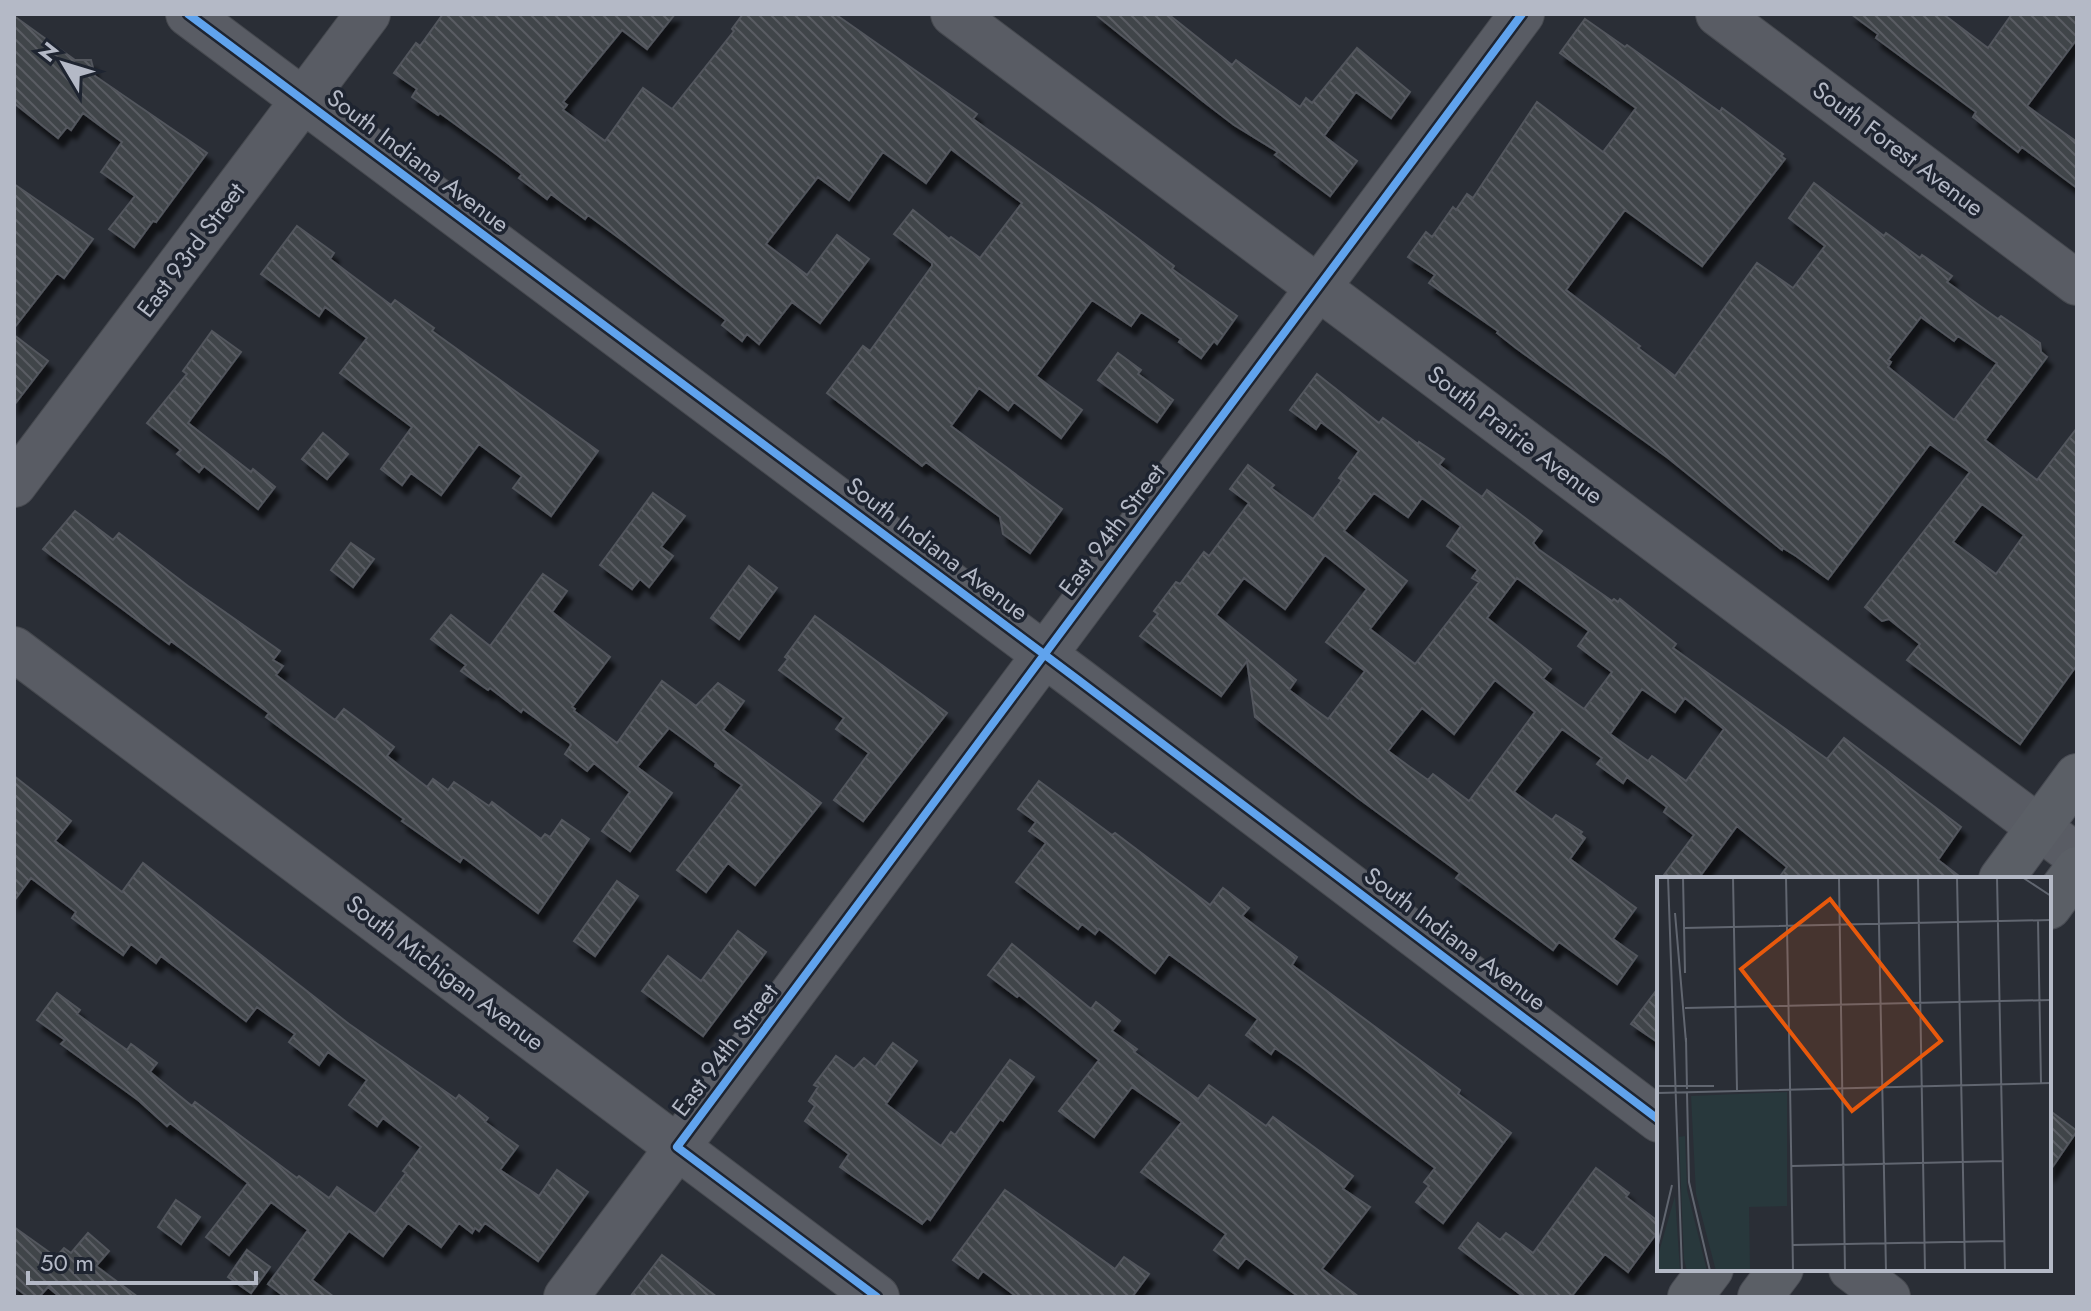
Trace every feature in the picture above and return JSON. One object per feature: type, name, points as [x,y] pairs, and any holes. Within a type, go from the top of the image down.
[{"type":"main road","points":[[2002,877],[2077,776]]},
{"type":"main road","points":[[2051,904],[2077,869]]},
{"type":"main road","points":[[1690,1297],[1710,1271]]},
{"type":"main road","points":[[1760,1297],[1780,1271]]},
{"type":"street","name":"South Indiana Avenue","points":[[188,14],[1044,654],[1657,1118]]},
{"type":"street","name":"East 93rd Street","points":[[14,485],[368,14]]},
{"type":"street","name":"South Prairie Avenue","points":[[953,14],[2077,856]]},
{"type":"street","name":"East 94th Street","points":[[566,1297],[1522,14]]},
{"type":"street","name":"South Forest Avenue","points":[[1718,14],[2077,283]]},
{"type":"street","name":"South Michigan Avenue","points":[[14,649],[877,1297]]},
{"type":"street","points":[[1854,1271],[1888,1297]]},
{"type":"building","points":[[443,14],[675,14],[647,49],[622,30],[563,102],[567,105],[563,110],[605,141],[643,88],[672,109],[734,31],[732,29],[743,14],[835,14],[977,114],[973,119],[1111,218],[1174,266],[1172,269],[1237,316],[1217,344],[1214,341],[1201,358],[1179,342],[1181,339],[1141,312],[1131,326],[1092,300],[1036,376],[1082,410],[1061,438],[1014,402],[1008,410],[979,388],[951,426],[1062,509],[1030,553],[1003,534],[1000,517],[926,462],[922,466],[827,393],[863,346],[870,351],[932,266],[894,234],[913,210],[949,239],[951,237],[980,258],[1022,203],[951,149],[926,183],[883,152],[849,200],[818,177],[766,244],[807,275],[837,235],[869,259],[820,323],[792,302],[759,344],[747,334],[742,341],[722,325],[726,320],[626,243],[588,215],[585,219],[551,194],[547,199],[519,178],[522,174],[488,148],[412,97],[417,89],[394,73],[416,43],[420,46]]},
{"type":"building","points":[[1095,14],[1168,14],[1232,65],[1236,60],[1300,107],[1306,98],[1312,103],[1357,48],[1410,92],[1391,118],[1356,92],[1324,136],[1357,161],[1330,196],[1275,155],[1278,152],[1234,125]]},
{"type":"building","points":[[1851,14],[1943,14],[1988,48],[2012,14],[2077,14],[2077,39],[2027,106],[2077,142],[2077,188],[2022,147],[2018,152],[1973,117],[1976,112],[1876,38],[1878,34]]},
{"type":"building","points":[[14,16],[75,60],[91,60],[95,76],[207,153],[134,247],[109,229],[135,196],[101,172],[122,142],[83,113],[71,130],[67,127],[58,138],[14,103]]},
{"type":"building","points":[[1585,19],[1625,47],[1627,45],[1720,112],[1722,108],[1783,154],[1781,156],[1785,159],[1702,266],[1625,210],[1566,290],[1675,376],[1757,263],[1793,288],[1825,246],[1789,218],[1814,183],[1884,236],[1886,233],[1952,276],[1947,282],[1998,319],[2001,316],[2040,343],[2041,352],[2047,357],[1985,440],[2037,480],[2077,428],[2077,665],[2020,744],[1907,660],[1920,644],[1889,619],[1882,621],[1865,607],[1970,472],[1930,444],[1828,579],[1782,550],[1668,458],[1429,283],[1435,275],[1408,257],[1426,232],[1432,237],[1453,207],[1456,210],[1467,194],[1473,198],[1537,102],[1603,152],[1636,108],[1560,53]],"holes":[[[1921,317],[1954,341],[1958,336],[1997,363],[1954,420],[1888,367],[1891,362],[1888,360]],[[1982,504],[2024,535],[1996,574],[1953,542]]]},
{"type":"building","points":[[14,184],[93,239],[64,278],[57,273],[14,328]]},
{"type":"building","points":[[297,226],[334,253],[330,259],[391,305],[395,300],[434,328],[432,331],[598,451],[551,516],[513,488],[522,476],[479,444],[441,495],[411,473],[402,485],[381,469],[412,427],[340,373],[367,338],[325,307],[319,316],[261,274]]},
{"type":"building","points":[[212,331],[241,352],[188,423],[275,487],[258,509],[204,466],[199,472],[177,454],[181,450],[147,423],[187,374],[183,371]]},
{"type":"building","points":[[14,335],[48,361],[14,405]]},
{"type":"building","points":[[1118,353],[1141,370],[1138,374],[1173,400],[1157,422],[1098,380]]},
{"type":"building","points":[[1317,374],[1379,423],[1383,418],[1444,459],[1439,465],[1482,497],[1487,490],[1542,531],[1533,543],[1538,549],[1612,601],[1618,602],[1620,599],[1676,644],[1673,648],[1827,759],[1844,738],[1961,827],[1938,860],[1960,877],[1780,877],[1787,867],[1737,826],[1699,877],[1662,877],[1694,835],[1664,812],[1667,807],[1627,777],[1623,783],[1597,764],[1602,758],[1562,729],[1514,792],[1552,820],[1556,815],[1582,832],[1580,834],[1585,838],[1570,859],[1636,908],[1613,939],[1637,956],[1617,984],[1559,942],[1553,950],[1456,878],[1460,873],[1255,717],[1247,661],[1221,696],[1140,636],[1158,614],[1154,611],[1176,582],[1180,584],[1204,552],[1209,556],[1249,503],[1230,489],[1248,465],[1274,485],[1271,488],[1313,519],[1359,451],[1321,422],[1316,429],[1290,410]],"holes":[[[1374,493],[1408,517],[1422,498],[1461,526],[1447,546],[1478,570],[1472,578],[1479,582],[1415,664],[1370,629],[1407,581],[1344,531]],[[1325,555],[1367,589],[1326,642],[1365,671],[1328,719],[1289,690],[1296,680],[1216,615],[1244,578],[1285,609]],[[1517,578],[1589,631],[1578,646],[1612,672],[1584,709],[1543,679],[1551,669],[1487,618]],[[1495,680],[1535,712],[1469,801],[1433,774],[1428,780],[1388,751],[1422,708],[1454,734]],[[1642,689],[1675,712],[1685,698],[1724,729],[1686,781],[1652,756],[1648,761],[1610,734]]]},
{"type":"building","points":[[323,433],[348,454],[327,479],[302,459]]},
{"type":"building","points":[[653,493],[685,516],[661,547],[673,556],[649,587],[640,579],[632,589],[600,565]]},
{"type":"building","points":[[75,511],[113,540],[119,533],[280,651],[273,660],[283,666],[276,675],[335,720],[344,709],[394,747],[387,756],[427,787],[433,779],[448,790],[454,782],[489,806],[492,802],[541,839],[545,834],[550,837],[562,820],[589,839],[538,913],[463,857],[460,862],[402,821],[404,819],[266,717],[269,713],[171,641],[169,644],[43,549]]},
{"type":"building","points":[[351,543],[374,559],[353,587],[331,570]]},
{"type":"building","points":[[749,566],[777,588],[739,639],[711,618]]},
{"type":"building","points":[[543,574],[567,591],[552,612],[610,657],[572,707],[574,711],[617,743],[662,681],[696,706],[718,683],[744,701],[723,730],[821,803],[755,885],[728,863],[706,892],[677,870],[742,785],[715,766],[716,763],[669,728],[637,767],[672,793],[630,851],[602,831],[630,792],[594,763],[587,771],[565,754],[570,743],[523,709],[521,712],[461,671],[466,665],[431,639],[451,615],[490,646]]},
{"type":"building","points":[[815,616],[947,713],[863,821],[834,800],[869,753],[836,729],[844,718],[779,670]]},
{"type":"building","points":[[14,776],[71,821],[55,841],[122,892],[143,863],[349,1024],[456,1099],[459,1095],[488,1118],[485,1122],[518,1146],[500,1170],[539,1196],[557,1170],[588,1192],[538,1261],[485,1223],[479,1231],[475,1228],[472,1233],[459,1223],[441,1247],[408,1223],[383,1256],[349,1231],[312,1280],[334,1297],[285,1297],[268,1284],[308,1230],[271,1202],[229,1255],[206,1237],[248,1183],[170,1123],[167,1126],[138,1100],[61,1044],[65,1040],[37,1020],[57,993],[80,1010],[77,1014],[127,1050],[131,1044],[157,1063],[150,1072],[192,1106],[195,1102],[329,1198],[337,1187],[375,1214],[421,1147],[383,1118],[377,1126],[349,1105],[367,1080],[328,1052],[319,1065],[289,1042],[295,1034],[257,1007],[246,1021],[161,956],[156,963],[131,944],[123,955],[72,918],[76,912],[31,878],[14,901]]},
{"type":"building","points":[[1039,781],[1112,835],[1115,833],[1210,905],[1223,888],[1249,908],[1242,916],[1297,957],[1292,965],[1460,1090],[1458,1094],[1511,1133],[1443,1223],[1416,1202],[1429,1186],[1424,1182],[1435,1168],[1275,1048],[1271,1054],[1246,1035],[1258,1019],[1169,954],[1155,973],[1099,929],[1095,934],[1082,924],[1078,929],[1016,882],[1046,843],[1029,831],[1036,822],[1018,809]]},
{"type":"building","points":[[617,881],[638,896],[595,956],[574,941]]},
{"type":"building","points":[[738,931],[766,952],[703,1036],[642,991],[668,956],[701,981]]},
{"type":"building","points":[[1012,944],[1091,1009],[1096,1002],[1120,1021],[1112,1031],[1137,1049],[1134,1052],[1198,1099],[1209,1085],[1266,1126],[1273,1117],[1353,1176],[1343,1189],[1370,1207],[1322,1269],[1359,1297],[1299,1297],[1246,1258],[1238,1268],[1214,1250],[1226,1234],[1141,1172],[1182,1122],[1132,1087],[1094,1137],[1059,1111],[1099,1060],[1019,995],[1017,997],[988,975]]},
{"type":"building","points":[[1657,990],[1657,1042],[1631,1024]]},
{"type":"building","points":[[893,1043],[917,1061],[886,1104],[941,1146],[951,1132],[955,1135],[1010,1060],[1034,1077],[1003,1121],[1000,1119],[930,1220],[927,1218],[922,1224],[840,1167],[849,1154],[805,1121],[815,1106],[809,1101],[818,1087],[814,1085],[836,1056],[854,1069],[864,1058],[875,1067]]},
{"type":"building","points":[[2051,1112],[2077,1131],[2051,1169]]},
{"type":"building","points":[[1596,1168],[1629,1193],[1626,1197],[1657,1220],[1657,1233],[1628,1272],[1605,1254],[1571,1297],[1524,1297],[1459,1248],[1478,1223],[1500,1240],[1506,1233],[1533,1253]]},
{"type":"building","points":[[1005,1190],[1115,1269],[1124,1257],[1149,1274],[1132,1297],[1017,1297],[983,1271],[978,1278],[953,1260]]},
{"type":"building","points":[[176,1200],[200,1217],[181,1244],[158,1227]]},
{"type":"building","points":[[14,1227],[56,1257],[64,1248],[71,1253],[88,1233],[109,1251],[96,1266],[138,1297],[60,1297],[48,1287],[39,1297],[28,1297],[14,1286]]},
{"type":"building","points":[[247,1250],[270,1267],[251,1293],[228,1277]]},
{"type":"building","points":[[662,1255],[717,1297],[630,1297]]},
{"type":"cycle path","points":[[188,14],[1077,679],[1657,1118]]},
{"type":"cycle path","points":[[877,1297],[677,1147],[1522,14]]}]
